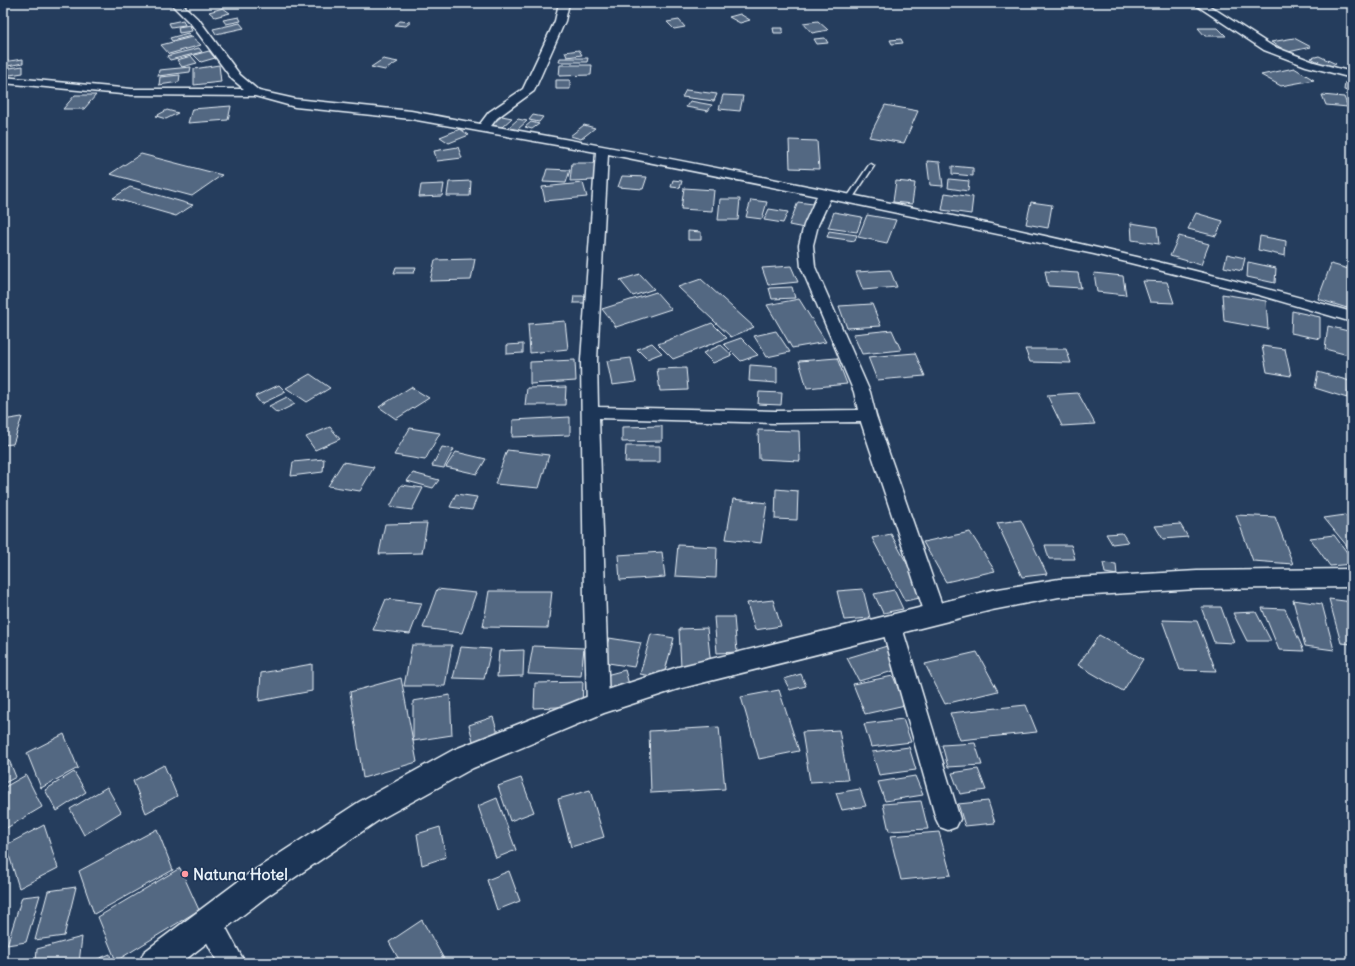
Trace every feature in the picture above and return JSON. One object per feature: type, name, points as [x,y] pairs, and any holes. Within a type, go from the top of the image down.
[{"type":"street","points":[[176,3],[196,23],[236,77],[255,93]]},
{"type":"street","points":[[483,128],[493,115],[528,91],[560,21],[564,3]]},
{"type":"street","points":[[1198,3],[1268,48],[1310,64],[1352,75]]},
{"type":"street","points":[[3,80],[132,92],[255,93],[295,103],[411,115],[602,149],[1094,250],[1264,292],[1352,317]]},
{"type":"street","points":[[598,704],[594,599],[589,360],[602,149]]},
{"type":"street","points":[[825,194],[811,224],[806,245],[808,267],[862,392],[868,416],[935,614]]},
{"type":"street","points":[[590,412],[775,417],[868,416]]},
{"type":"street","points":[[155,963],[255,887],[369,811],[463,759],[598,704],[678,678],[992,600],[1059,588],[1197,580],[1352,578]]},
{"type":"street","points":[[891,624],[948,819]]},
{"type":"street","points":[[209,922],[232,963]]},
{"type":"lane","points":[[849,199],[871,166]]},
{"type":"building","points":[[223,8],[230,13],[215,17],[209,12]]},
{"type":"building","points":[[740,14],[750,20],[740,23],[729,17]]},
{"type":"building","points":[[239,17],[241,21],[226,24],[223,20]]},
{"type":"building","points":[[183,20],[185,25],[171,27],[169,23]]},
{"type":"building","points":[[679,20],[685,27],[674,29],[667,22]]},
{"type":"building","points":[[400,21],[411,22],[406,26],[395,25]]},
{"type":"building","points":[[818,21],[828,30],[812,33],[803,23]]},
{"type":"building","points":[[240,23],[244,28],[216,34],[213,29]]},
{"type":"building","points":[[190,25],[192,31],[179,33],[178,27]]},
{"type":"building","points":[[773,28],[783,28],[783,33],[774,33]]},
{"type":"building","points":[[1198,28],[1218,28],[1226,36],[1205,36]]},
{"type":"building","points":[[188,33],[191,36],[172,41],[170,38]]},
{"type":"building","points":[[192,37],[201,45],[169,54],[161,45]]},
{"type":"building","points":[[825,38],[828,43],[817,44],[814,39]]},
{"type":"building","points":[[1294,38],[1311,47],[1288,52],[1271,42]]},
{"type":"building","points":[[901,39],[903,43],[892,44],[890,40]]},
{"type":"building","points":[[199,48],[202,52],[170,60],[167,56]]},
{"type":"building","points":[[579,50],[582,55],[567,57],[565,52]]},
{"type":"building","points":[[209,51],[215,58],[201,62],[194,55]]},
{"type":"building","points":[[191,56],[197,63],[182,67],[177,60]]},
{"type":"building","points":[[1319,56],[1336,64],[1328,67],[1311,58]]},
{"type":"building","points":[[560,58],[588,58],[587,62],[559,62]]},
{"type":"building","points":[[23,59],[23,63],[3,67],[3,62]]},
{"type":"building","points":[[383,59],[398,62],[385,70],[371,67]]},
{"type":"building","points":[[219,65],[221,82],[194,85],[194,69]]},
{"type":"building","points":[[560,65],[592,65],[591,75],[559,76]]},
{"type":"building","points":[[23,66],[23,73],[3,76],[3,69]]},
{"type":"building","points":[[191,67],[190,72],[158,76],[159,70]]},
{"type":"building","points":[[1294,68],[1314,80],[1281,86],[1261,75]]},
{"type":"building","points":[[180,75],[179,82],[159,85],[160,77]]},
{"type":"building","points":[[556,80],[570,80],[570,89],[556,89]]},
{"type":"building","points":[[1345,82],[1352,84],[1352,92],[1344,90]]},
{"type":"building","points":[[686,90],[717,94],[714,101],[682,97]]},
{"type":"building","points":[[75,95],[96,95],[84,109],[63,109]]},
{"type":"building","points":[[723,95],[743,96],[740,111],[719,109]]},
{"type":"building","points":[[1322,95],[1344,97],[1348,107],[1326,105]]},
{"type":"building","points":[[690,101],[712,105],[708,111],[686,107]]},
{"type":"building","points":[[885,105],[918,111],[904,143],[869,137]]},
{"type":"building","points":[[231,106],[228,120],[188,123],[192,109]]},
{"type":"building","points":[[167,110],[178,113],[166,119],[156,116]]},
{"type":"building","points":[[533,115],[543,117],[539,122],[529,120]]},
{"type":"building","points":[[502,116],[512,118],[502,127],[491,125]]},
{"type":"building","points":[[518,119],[527,121],[517,130],[508,128]]},
{"type":"building","points":[[531,122],[539,124],[532,129],[525,127]]},
{"type":"building","points":[[584,125],[595,128],[581,139],[570,136]]},
{"type":"building","points":[[460,129],[469,135],[449,143],[440,137]]},
{"type":"building","points":[[789,140],[817,141],[819,169],[790,168]]},
{"type":"building","points":[[458,147],[462,158],[437,161],[434,151]]},
{"type":"building","points":[[141,154],[222,175],[192,196],[110,174]]},
{"type":"building","points":[[927,161],[940,162],[943,186],[930,185]]},
{"type":"building","points":[[572,163],[596,163],[595,180],[570,181]]},
{"type":"building","points":[[952,166],[973,168],[973,176],[952,174]]},
{"type":"building","points":[[547,169],[570,170],[566,183],[543,182]]},
{"type":"building","points":[[622,176],[647,177],[643,189],[618,187]]},
{"type":"building","points":[[949,179],[969,181],[968,191],[948,188]]},
{"type":"building","points":[[673,180],[682,181],[680,188],[671,187]]},
{"type":"building","points":[[471,181],[470,196],[447,196],[449,182]]},
{"type":"building","points":[[896,181],[915,183],[912,204],[893,202]]},
{"type":"building","points":[[583,183],[587,197],[545,201],[542,187]]},
{"type":"building","points":[[444,184],[442,196],[419,197],[421,185]]},
{"type":"building","points":[[130,187],[193,205],[176,216],[113,198]]},
{"type":"building","points":[[684,188],[714,190],[712,211],[681,209]]},
{"type":"building","points":[[945,193],[973,197],[971,214],[942,210]]},
{"type":"building","points":[[720,199],[740,199],[738,220],[718,220]]},
{"type":"building","points":[[751,200],[767,202],[762,219],[746,217]]},
{"type":"building","points":[[798,202],[813,204],[804,228],[789,225]]},
{"type":"building","points":[[1031,202],[1052,205],[1048,228],[1026,224]]},
{"type":"building","points":[[769,209],[788,212],[783,223],[764,220]]},
{"type":"building","points":[[834,212],[862,217],[857,232],[828,228]]},
{"type":"building","points":[[1196,213],[1223,221],[1216,236],[1188,229]]},
{"type":"building","points":[[867,215],[896,220],[887,243],[858,237]]},
{"type":"building","points":[[1131,223],[1157,227],[1159,244],[1132,240]]},
{"type":"building","points":[[688,231],[701,232],[701,240],[688,240]]},
{"type":"building","points":[[829,231],[857,235],[855,241],[827,237]]},
{"type":"building","points":[[1179,236],[1209,244],[1201,265],[1170,256]]},
{"type":"building","points":[[1260,236],[1286,241],[1285,256],[1258,250]]},
{"type":"building","points":[[1227,254],[1245,258],[1242,271],[1224,267]]},
{"type":"building","points":[[475,259],[471,280],[430,281],[435,260]]},
{"type":"building","points":[[1248,262],[1276,268],[1275,283],[1247,277]]},
{"type":"building","points":[[1331,264],[1352,270],[1352,295],[1347,308],[1318,299]]},
{"type":"building","points":[[791,266],[798,282],[768,285],[762,268]]},
{"type":"building","points":[[396,267],[416,267],[414,273],[394,273]]},
{"type":"building","points":[[890,270],[897,287],[863,290],[856,272]]},
{"type":"building","points":[[1045,271],[1078,273],[1081,288],[1048,286]]},
{"type":"building","points":[[1094,273],[1123,276],[1126,295],[1097,292]]},
{"type":"building","points":[[640,274],[654,289],[633,296],[620,280]]},
{"type":"building","points":[[701,279],[754,327],[731,337],[678,287]]},
{"type":"building","points":[[1143,281],[1167,282],[1174,303],[1150,302]]},
{"type":"building","points":[[792,287],[795,298],[772,299],[769,288]]},
{"type":"building","points":[[656,292],[671,309],[616,327],[602,309]]},
{"type":"building","points":[[1222,294],[1266,301],[1268,329],[1224,321]]},
{"type":"building","points":[[574,296],[587,296],[586,303],[573,303]]},
{"type":"building","points":[[799,299],[826,342],[792,348],[767,305]]},
{"type":"building","points":[[872,304],[881,326],[847,328],[839,306]]},
{"type":"building","points":[[1292,311],[1320,317],[1320,339],[1291,333]]},
{"type":"building","points":[[565,321],[568,349],[530,353],[528,324]]},
{"type":"building","points":[[712,323],[727,338],[673,359],[658,344]]},
{"type":"building","points":[[1328,326],[1352,332],[1352,356],[1325,349]]},
{"type":"building","points":[[892,330],[901,350],[862,354],[853,334]]},
{"type":"building","points":[[776,331],[790,352],[767,357],[754,336]]},
{"type":"building","points":[[741,338],[758,355],[741,361],[724,344]]},
{"type":"building","points":[[652,343],[662,353],[647,359],[637,349]]},
{"type":"building","points":[[523,344],[523,353],[507,354],[507,345]]},
{"type":"building","points":[[721,345],[732,355],[713,363],[703,353]]},
{"type":"building","points":[[1262,346],[1285,349],[1291,376],[1267,372]]},
{"type":"building","points":[[1025,349],[1066,349],[1071,363],[1030,362]]},
{"type":"building","points":[[915,353],[925,376],[877,380],[868,357]]},
{"type":"building","points":[[631,358],[636,382],[612,385],[607,361]]},
{"type":"building","points":[[837,358],[847,384],[807,388],[799,361]]},
{"type":"building","points":[[575,360],[576,381],[530,384],[530,362]]},
{"type":"building","points":[[750,365],[777,367],[777,383],[749,381]]},
{"type":"building","points":[[686,368],[688,390],[660,391],[657,369]]},
{"type":"building","points":[[1318,372],[1350,381],[1347,398],[1315,388]]},
{"type":"building","points":[[310,374],[330,388],[307,402],[286,388]]},
{"type":"building","points":[[279,385],[286,392],[261,404],[255,396]]},
{"type":"building","points":[[411,387],[429,398],[396,419],[379,407]]},
{"type":"building","points":[[566,387],[565,405],[525,405],[527,388]]},
{"type":"building","points":[[759,392],[782,393],[781,405],[758,404]]},
{"type":"building","points":[[1078,393],[1095,424],[1062,426],[1047,395]]},
{"type":"building","points":[[287,397],[295,404],[277,413],[269,406]]},
{"type":"building","points":[[22,417],[13,444],[3,445],[3,420]]},
{"type":"building","points":[[570,417],[570,435],[512,437],[513,420]]},
{"type":"building","points":[[662,426],[662,441],[622,442],[622,427]]},
{"type":"building","points":[[330,427],[340,439],[315,450],[306,437]]},
{"type":"building","points":[[410,428],[440,433],[425,460],[394,455]]},
{"type":"building","points":[[758,430],[799,431],[800,461],[759,459]]},
{"type":"building","points":[[626,446],[660,446],[660,462],[625,462]]},
{"type":"building","points":[[442,447],[454,449],[444,468],[432,466]]},
{"type":"building","points":[[507,450],[549,455],[539,488],[495,484]]},
{"type":"building","points":[[456,452],[486,459],[477,474],[446,467]]},
{"type":"building","points":[[324,459],[323,472],[291,476],[293,462]]},
{"type":"building","points":[[343,462],[374,467],[360,491],[328,486]]},
{"type":"building","points":[[413,473],[439,480],[433,488],[407,481]]},
{"type":"building","points":[[401,485],[423,488],[412,510],[390,507]]},
{"type":"building","points":[[776,489],[798,491],[797,520],[775,519]]},
{"type":"building","points":[[456,494],[477,497],[472,510],[450,507]]},
{"type":"building","points":[[733,499],[767,503],[761,543],[726,539]]},
{"type":"building","points":[[1236,515],[1275,517],[1293,564],[1253,561]]},
{"type":"building","points":[[1345,515],[1352,523],[1352,552],[1324,518]]},
{"type":"building","points":[[1021,520],[1047,574],[1022,577],[997,523]]},
{"type":"building","points":[[427,523],[422,553],[379,554],[385,524]]},
{"type":"building","points":[[1180,524],[1188,537],[1163,539],[1155,526]]},
{"type":"building","points":[[970,532],[995,571],[946,582],[923,542]]},
{"type":"building","points":[[1122,533],[1128,542],[1112,544],[1106,534]]},
{"type":"building","points":[[891,534],[925,597],[905,601],[872,538]]},
{"type":"building","points":[[1334,535],[1352,559],[1352,564],[1330,566],[1310,538]]},
{"type":"building","points":[[678,545],[717,547],[716,578],[675,576]]},
{"type":"building","points":[[1045,545],[1071,545],[1075,559],[1049,559]]},
{"type":"building","points":[[662,552],[665,577],[620,580],[618,555]]},
{"type":"building","points":[[1103,563],[1116,564],[1117,575],[1105,573]]},
{"type":"building","points":[[437,589],[476,593],[462,633],[423,628]]},
{"type":"building","points":[[863,589],[870,618],[844,620],[837,591]]},
{"type":"building","points":[[894,590],[903,609],[883,613],[874,594]]},
{"type":"building","points":[[489,591],[552,591],[548,628],[483,627]]},
{"type":"building","points":[[386,599],[422,603],[410,634],[373,630]]},
{"type":"building","points":[[1329,599],[1352,602],[1352,644],[1341,643]]},
{"type":"building","points":[[773,600],[781,626],[755,630],[747,603]]},
{"type":"building","points":[[1293,600],[1322,604],[1334,650],[1305,646]]},
{"type":"building","points":[[1201,607],[1221,607],[1234,643],[1214,642]]},
{"type":"building","points":[[1262,608],[1285,609],[1304,651],[1279,650]]},
{"type":"building","points":[[1256,612],[1271,641],[1247,641],[1233,613]]},
{"type":"building","points":[[714,617],[734,617],[737,652],[717,653]]},
{"type":"building","points":[[1162,620],[1197,621],[1216,671],[1180,670]]},
{"type":"building","points":[[707,628],[711,666],[681,667],[679,629]]},
{"type":"building","points":[[651,634],[674,638],[663,678],[640,674]]},
{"type":"building","points":[[1099,635],[1143,659],[1123,691],[1078,665]]},
{"type":"building","points":[[609,638],[641,643],[634,667],[602,662]]},
{"type":"building","points":[[412,645],[452,645],[445,686],[404,686]]},
{"type":"building","points":[[533,646],[584,648],[581,676],[528,674]]},
{"type":"building","points":[[887,646],[900,669],[859,681],[847,658]]},
{"type":"building","points":[[461,647],[491,649],[484,679],[453,678]]},
{"type":"building","points":[[524,650],[523,676],[497,677],[499,651]]},
{"type":"building","points":[[977,652],[998,691],[945,704],[925,664]]},
{"type":"building","points":[[312,664],[312,691],[259,701],[261,673]]},
{"type":"building","points":[[625,670],[630,688],[610,692],[606,675]]},
{"type":"building","points":[[801,674],[806,686],[790,690],[784,679]]},
{"type":"building","points":[[893,676],[905,705],[865,714],[853,684]]},
{"type":"building","points":[[401,678],[417,762],[363,778],[350,692]]},
{"type":"building","points":[[583,682],[582,706],[534,708],[535,683]]},
{"type":"building","points":[[779,690],[799,751],[759,759],[741,697]]},
{"type":"building","points":[[450,695],[452,735],[413,741],[413,701]]},
{"type":"building","points":[[1026,705],[1037,732],[960,740],[950,713]]},
{"type":"building","points":[[493,717],[499,737],[474,745],[469,725]]},
{"type":"building","points":[[903,719],[911,742],[871,747],[864,724]]},
{"type":"building","points":[[719,727],[725,789],[651,793],[649,731]]},
{"type":"building","points":[[839,730],[848,780],[810,782],[802,732]]},
{"type":"building","points":[[64,734],[78,768],[41,788],[27,753]]},
{"type":"building","points":[[975,743],[982,765],[948,767],[942,745]]},
{"type":"building","points":[[909,747],[916,770],[879,775],[872,752]]},
{"type":"building","points":[[9,760],[16,777],[3,784],[3,763]]},
{"type":"building","points":[[164,765],[177,796],[146,813],[133,781]]},
{"type":"building","points":[[978,769],[986,790],[960,794],[952,773]]},
{"type":"building","points":[[74,772],[86,792],[57,811],[45,790]]},
{"type":"building","points":[[26,775],[42,807],[5,829],[3,826],[3,788]]},
{"type":"building","points":[[915,776],[923,795],[885,801],[878,782]]},
{"type":"building","points":[[521,778],[534,812],[510,821],[498,786]]},
{"type":"building","points":[[107,787],[121,812],[84,835],[70,809]]},
{"type":"building","points":[[860,789],[866,806],[842,810],[836,793]]},
{"type":"building","points":[[590,790],[604,837],[571,847],[558,799]]},
{"type":"building","points":[[497,798],[516,850],[496,858],[478,806]]},
{"type":"building","points":[[921,801],[928,829],[889,831],[883,804]]},
{"type":"building","points":[[988,801],[995,823],[965,826],[958,804]]},
{"type":"building","points":[[44,825],[58,868],[19,888],[6,845]]},
{"type":"building","points":[[440,827],[446,857],[422,865],[417,834]]},
{"type":"building","points":[[157,829],[173,870],[94,914],[79,871]]},
{"type":"building","points":[[939,832],[951,875],[901,880],[890,836]]},
{"type":"building","points":[[180,868],[199,910],[116,961],[98,917]]},
{"type":"building","points":[[509,871],[520,901],[497,910],[487,880]]},
{"type":"building","points":[[76,887],[64,936],[35,940],[48,891]]},
{"type":"building","points":[[40,895],[26,942],[7,945],[22,897]]},
{"type":"building","points":[[422,920],[444,959],[437,963],[401,963],[389,942]]},
{"type":"building","points":[[82,937],[79,963],[36,963],[37,949]]},
{"type":"building","points":[[110,954],[111,963],[88,963]]},
{"type":"place","name":"Natuna Hotel","points":[[185,874]]}]
